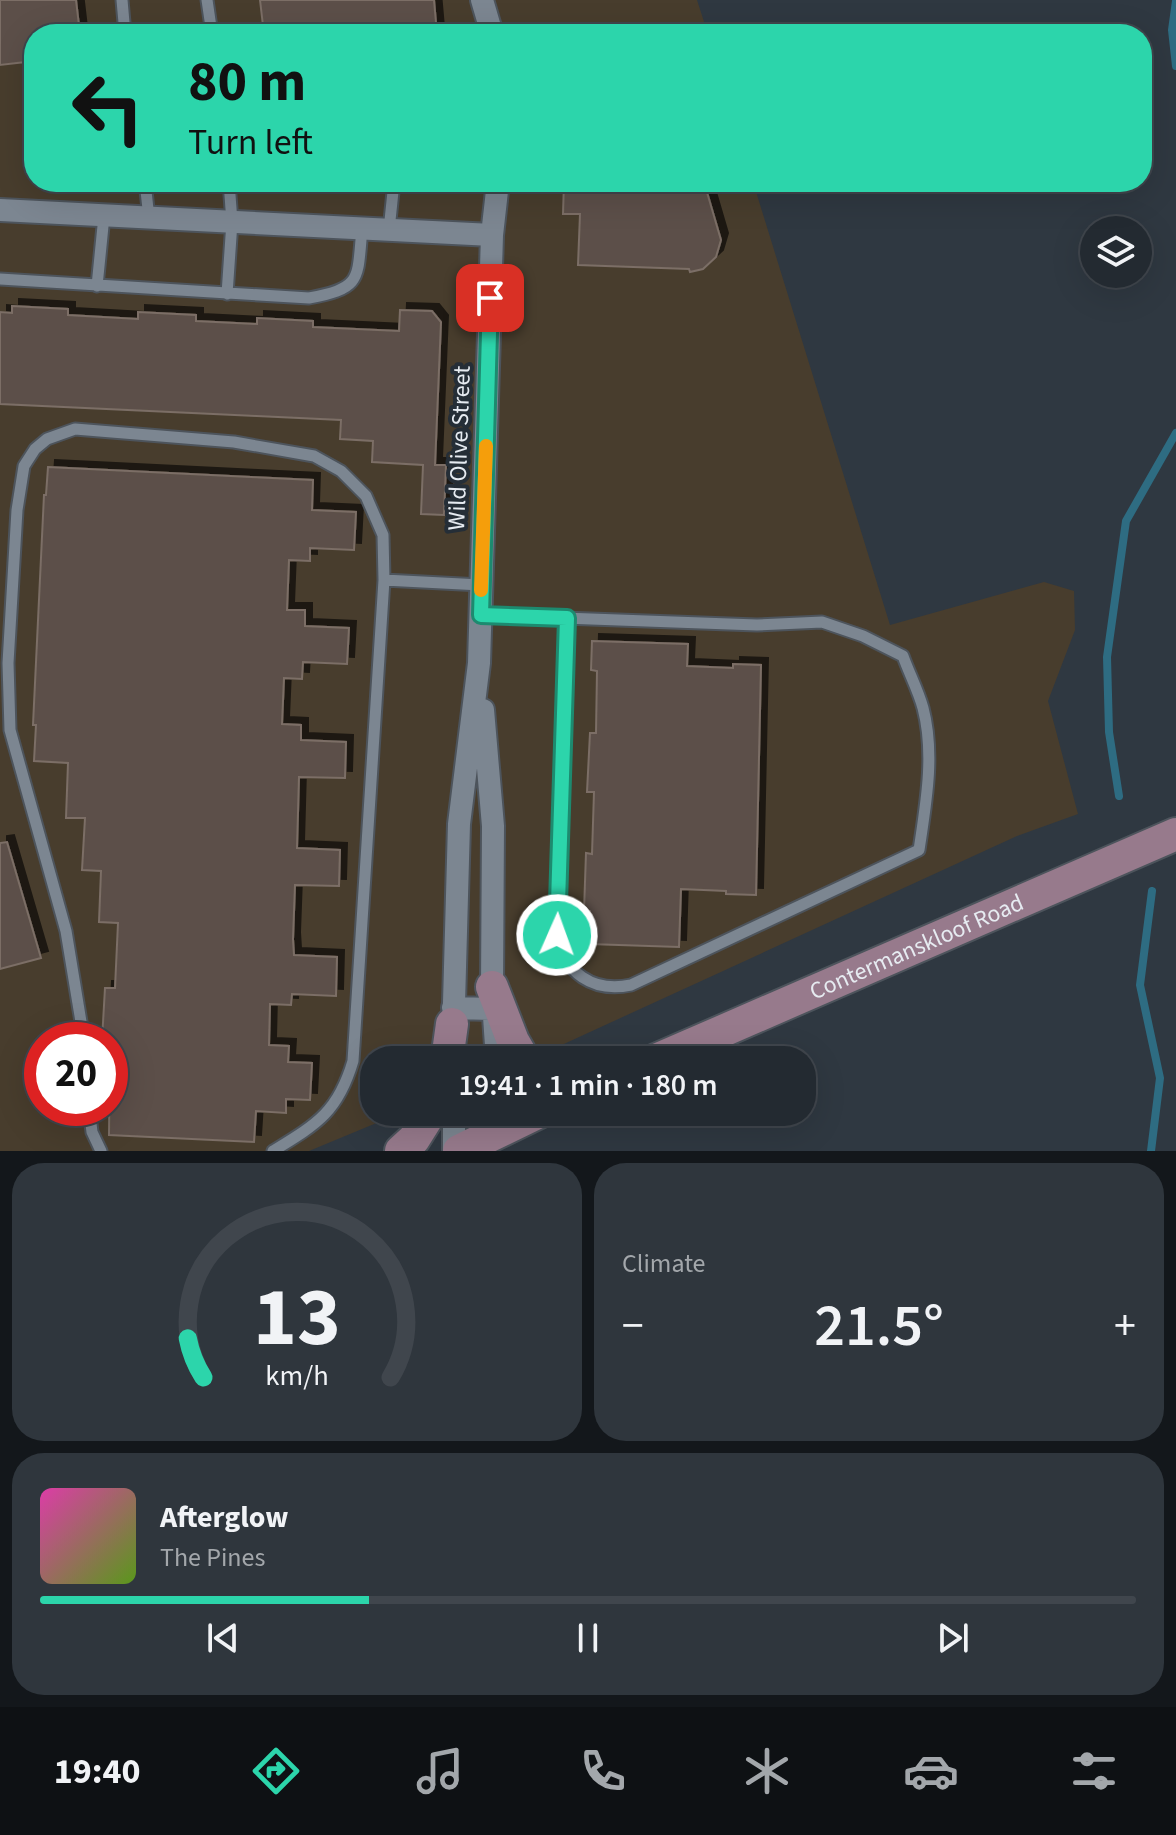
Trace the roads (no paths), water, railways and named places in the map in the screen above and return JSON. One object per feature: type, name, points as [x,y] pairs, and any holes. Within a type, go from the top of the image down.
[{"type":"street","points":[[482,0],[489,24]]},
{"type":"street","name":"Wild Olive Street","points":[[453,1046],[459,824],[479,663],[492,235],[497,192]]},
{"type":"street","points":[[0,210],[492,235]]},
{"type":"street","name":"Wild Olive Street","points":[[479,663],[493,826],[492,998],[496,1046]]},
{"type":"street","name":"Contermanskloof Road","points":[[688,1046],[1176,834]]},
{"type":"street","points":[[449,1046],[453,1016],[492,998],[516,1046]]},
{"type":"street","points":[[401,1151],[422,1126]]},
{"type":"street","points":[[455,1126],[456,1151],[499,1131]]},
{"type":"lane","points":[[122,0],[124,24]]},
{"type":"lane","points":[[207,0],[211,24]]},
{"type":"lane","points":[[146,192],[149,218]]},
{"type":"lane","points":[[227,294],[232,222],[230,192]]},
{"type":"lane","points":[[389,230],[393,192]]},
{"type":"lane","points":[[97,286],[104,216]]},
{"type":"lane","points":[[0,279],[309,298],[340,292],[358,273],[362,229]]},
{"type":"lane","points":[[81,1022],[66,931],[10,730],[8,663],[17,510],[24,466],[47,439],[75,429],[234,442],[314,456],[341,471],[366,496],[383,535],[384,580],[353,1061],[346,1087],[332,1108],[312,1127],[273,1151]]},
{"type":"lane","points":[[384,580],[481,585]]},
{"type":"lane","points":[[481,615],[567,618],[757,625],[822,622],[863,636],[903,656],[923,708],[928,754],[928,785],[919,850],[834,891],[781,912],[742,934],[631,985],[604,987],[580,978],[564,959],[557,935],[567,618]]},
{"type":"lane","points":[[91,1126],[101,1151]]},
{"type":"waterway","points":[[1176,1],[1172,30],[1176,66]]},
{"type":"waterway","points":[[1119,796],[1109,732],[1107,657],[1126,521],[1176,433]]},
{"type":"waterway","points":[[1151,1151],[1160,1078],[1140,985],[1152,891]]}]
